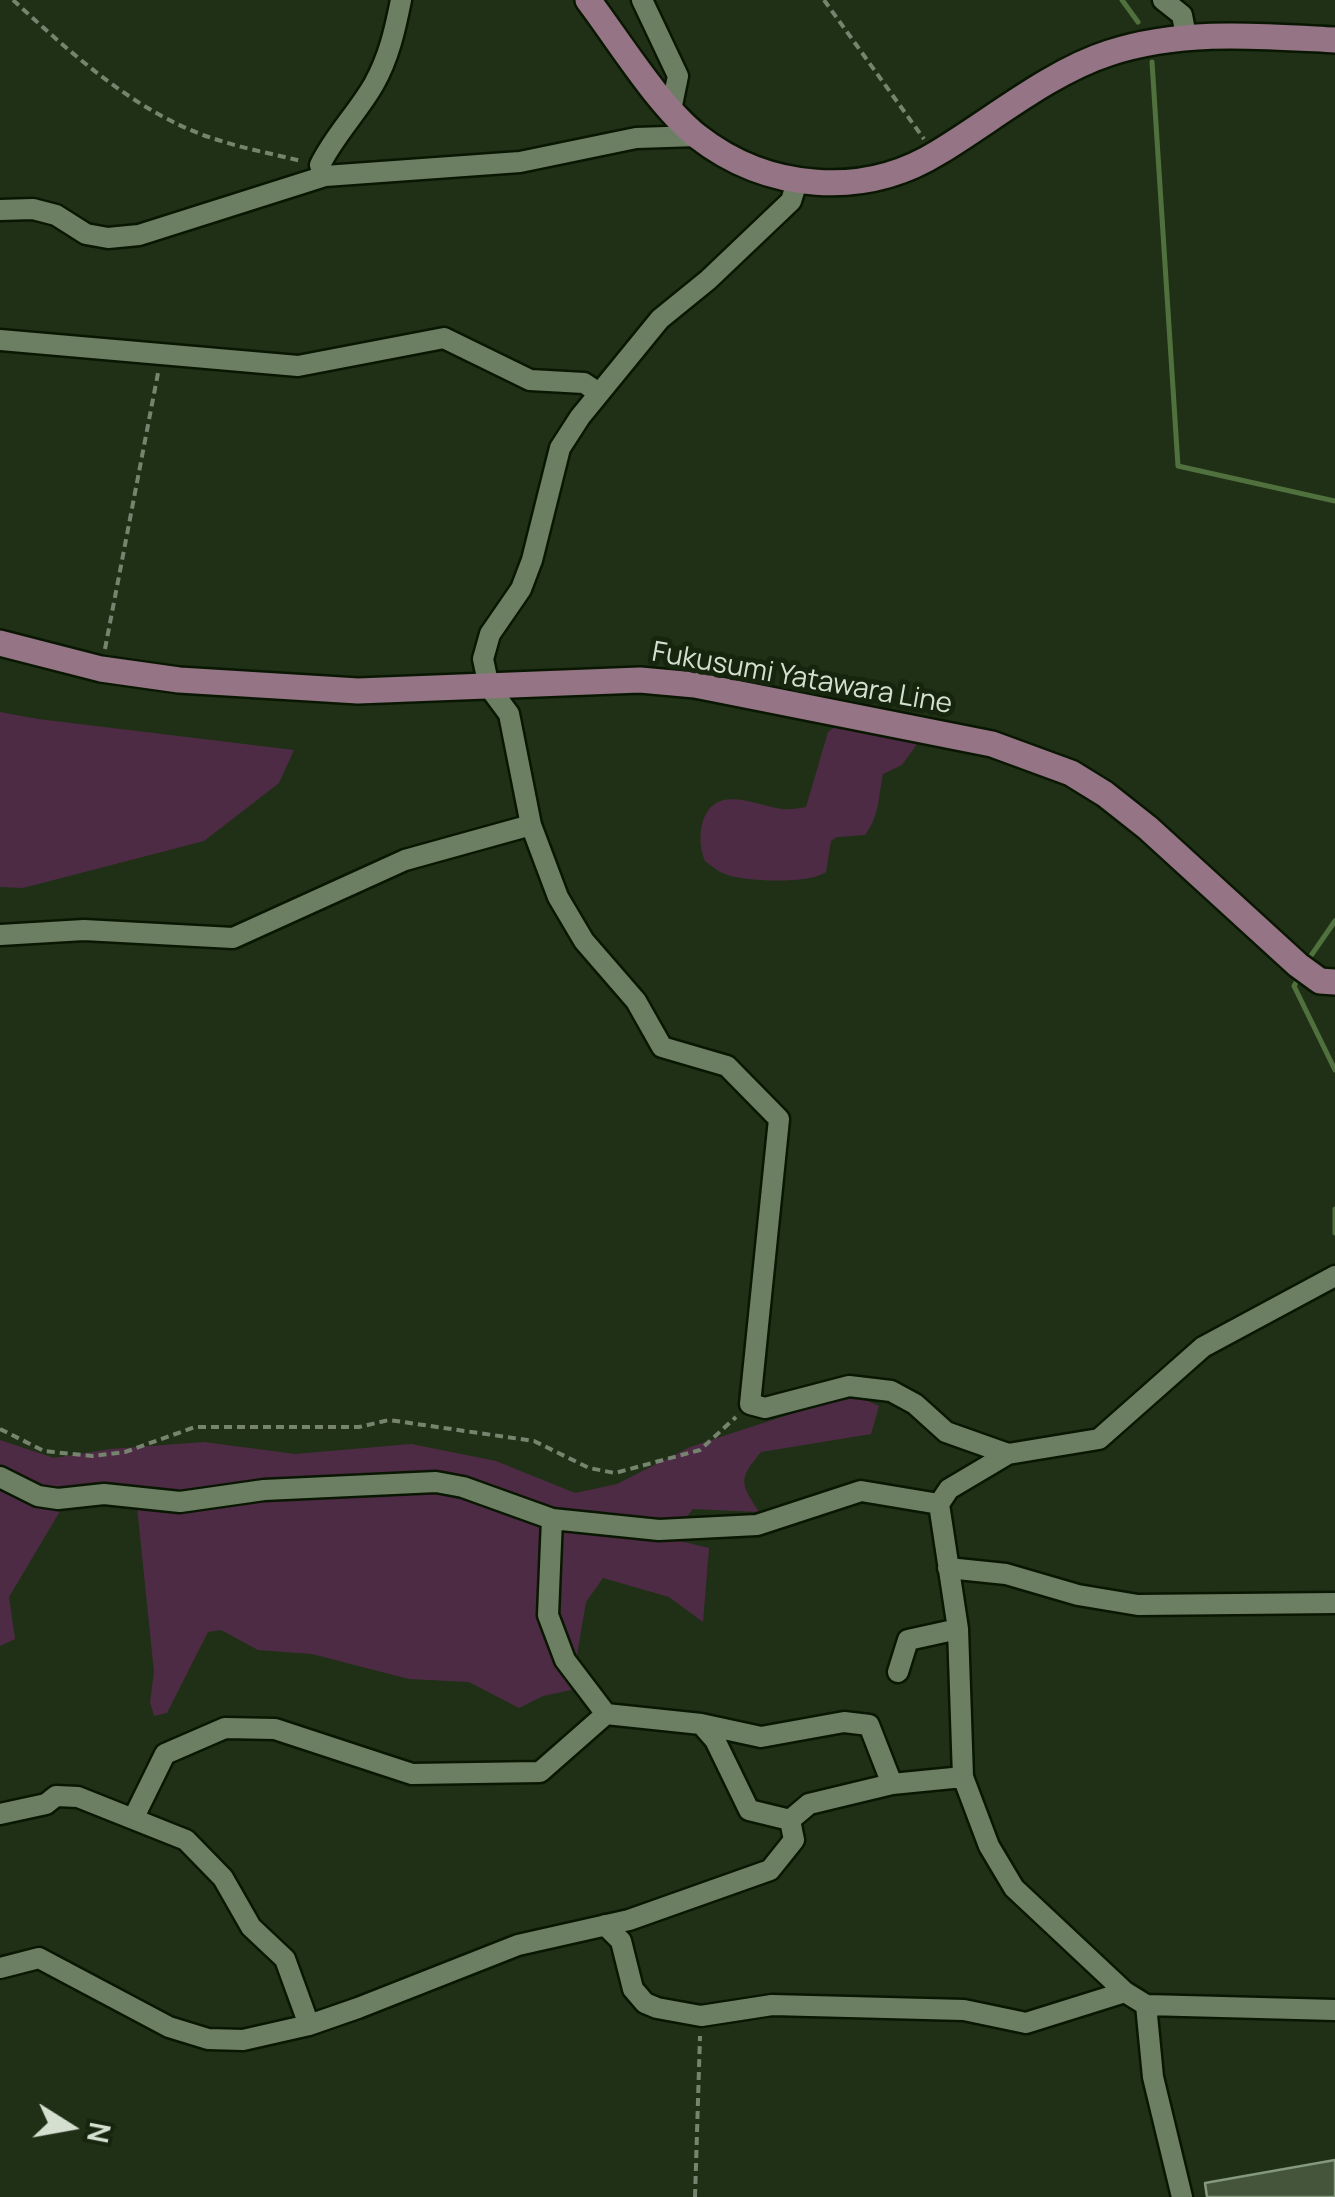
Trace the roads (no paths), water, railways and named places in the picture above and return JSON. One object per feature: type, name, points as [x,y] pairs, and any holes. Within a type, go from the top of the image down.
[{"type":"main road","points":[[588,0],[672,110],[697,136],[733,158],[797,182],[874,181],[935,155],[1030,92],[1107,53],[1186,36],[1335,40]]},
{"type":"main road","name":"Fukusumi Yatawara Line","points":[[0,643],[101,668],[178,680],[358,691],[640,680],[695,685],[992,744],[1071,773],[1106,794],[1320,982],[1335,982]]},
{"type":"street","points":[[323,171],[392,47],[401,0]]},
{"type":"street","points":[[642,0],[678,76],[672,110]]},
{"type":"street","points":[[1163,0],[1182,15],[1186,36]]},
{"type":"street","points":[[0,210],[33,210],[56,216],[86,234],[124,237],[323,171],[520,162],[636,138],[697,136]]},
{"type":"street","points":[[797,182],[791,201],[660,320],[599,393],[560,448],[532,560],[521,589],[490,634],[484,658],[489,686],[509,714],[532,826],[558,897],[584,941],[636,1001],[662,1047],[727,1066],[779,1120],[750,1404],[765,1408],[849,1386],[891,1391],[915,1404],[946,1432],[1008,1454]]},
{"type":"street","points":[[0,340],[298,366],[444,338],[530,380],[584,383],[599,393]]},
{"type":"street","points":[[0,935],[84,930],[232,938],[404,860],[532,826]]},
{"type":"street","points":[[1335,1276],[1202,1347],[1099,1439],[1008,1454],[949,1489],[939,1504],[958,1629],[963,1778],[989,1846],[1014,1888],[1125,1992],[1146,2005],[1335,2010]]},
{"type":"street","points":[[0,1476],[48,1498],[104,1494],[180,1502],[264,1490],[436,1482],[463,1487],[552,1520],[659,1530],[757,1525],[862,1491],[939,1504]]},
{"type":"street","points":[[552,1520],[548,1614],[565,1660],[606,1714],[700,1724],[762,1737],[844,1722],[868,1725],[892,1784]]},
{"type":"street","points":[[948,1568],[1006,1574],[1078,1594],[1138,1605],[1335,1603]]},
{"type":"street","points":[[898,1672],[908,1640],[958,1629]]},
{"type":"street","points":[[134,1818],[164,1754],[226,1728],[276,1728],[412,1774],[540,1772],[606,1714]]},
{"type":"street","points":[[700,1724],[716,1740],[749,1810],[790,1820]]},
{"type":"street","points":[[790,1820],[809,1804],[892,1784],[963,1778]]},
{"type":"street","points":[[0,1814],[46,1804],[56,1796],[78,1796],[186,1840],[223,1878],[251,1928],[285,1959],[309,2025]]},
{"type":"street","points":[[0,1968],[39,1958],[168,2027],[208,2039],[243,2040],[309,2025],[518,1945],[629,1920],[770,1870],[794,1840],[790,1820]]},
{"type":"street","points":[[605,1925],[621,1941],[633,1989],[646,2002],[657,2008],[701,2016],[772,2006],[964,2010],[1026,2023],[1125,1992]]},
{"type":"street","points":[[1146,2005],[1152,2076],[1182,2197]]},
{"type":"waterway","points":[[1122,0],[1138,22]]},
{"type":"waterway","points":[[1152,62],[1178,466],[1335,501]]},
{"type":"waterway","points":[[1308,960],[1335,921]]},
{"type":"waterway","points":[[1301,974],[1294,986],[1335,1070]]},
{"type":"waterway","points":[[1335,1209],[1335,1233]]}]
